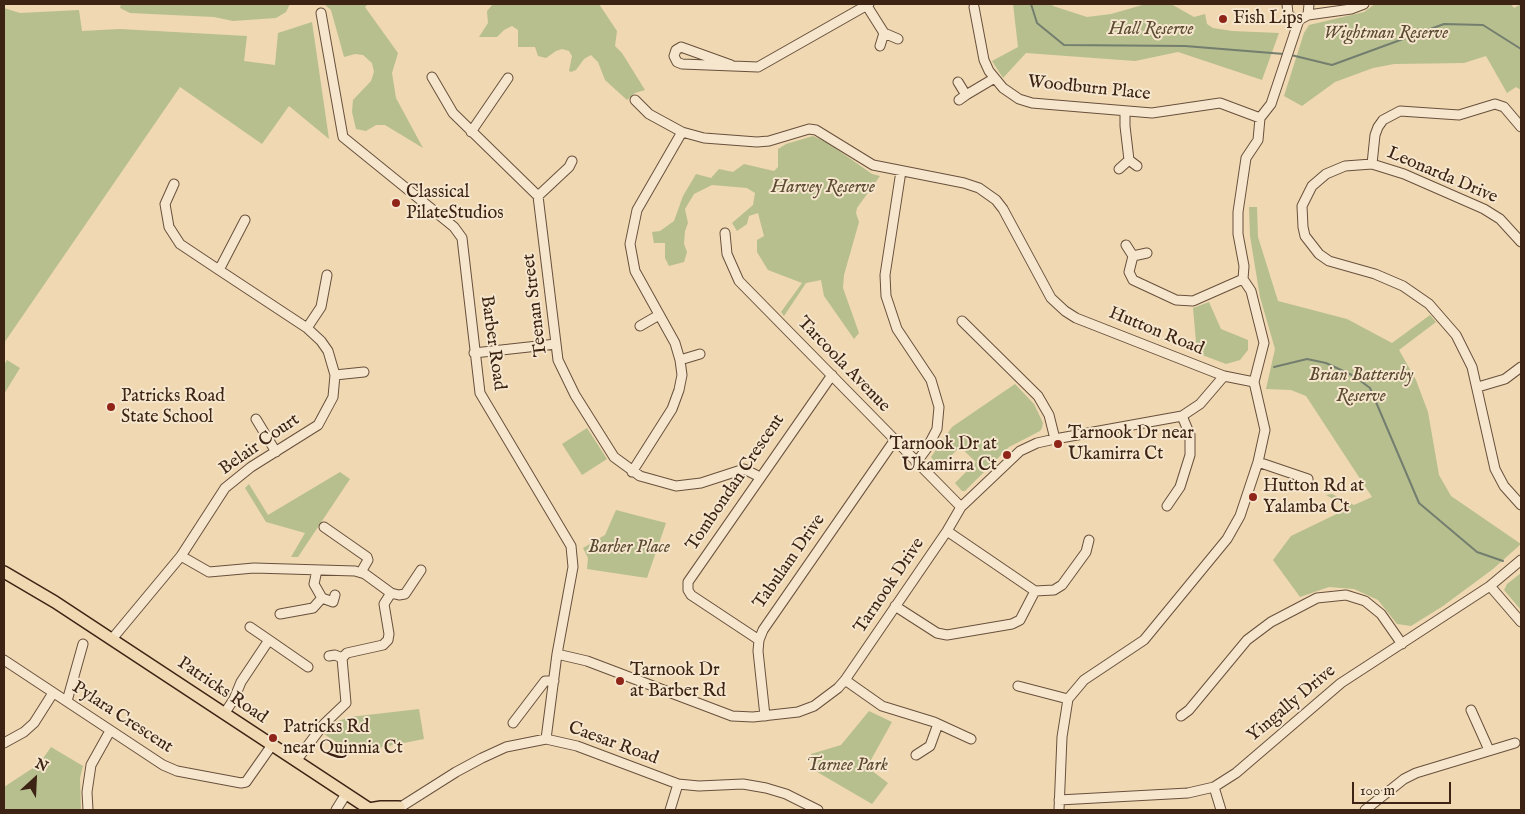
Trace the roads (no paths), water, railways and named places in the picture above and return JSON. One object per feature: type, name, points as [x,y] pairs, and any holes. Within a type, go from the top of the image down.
[{"type":"main road","name":"Patricks Road","points":[[4,563],[47,592],[55,602]]},
{"type":"main road","name":"Patricks Road","points":[[4,572],[112,639],[370,810]]},
{"type":"main road","points":[[370,810],[381,807],[401,808]]},
{"type":"street","points":[[1287,4],[1286,11],[1296,19]]},
{"type":"street","points":[[1059,810],[1062,737],[1068,700],[1084,680],[1144,640],[1227,539],[1240,516],[1258,462],[1265,430],[1254,382],[1264,343],[1251,291],[1243,280],[1244,266],[1239,247],[1238,212],[1244,166],[1246,158],[1258,140],[1260,118],[1271,104],[1296,19],[1309,8],[1319,11],[1350,8],[1364,4]]},
{"type":"street","points":[[731,65],[682,47],[676,50],[674,56],[677,62],[682,64],[731,65],[748,68],[765,64],[868,5],[884,33],[898,39]]},
{"type":"street","name":"Woodburn Place","points":[[972,5],[984,60],[993,79],[1019,99],[1032,103],[1125,112],[1168,112],[1213,103],[1227,105],[1260,118]]},
{"type":"street","name":"Barber Road","points":[[321,13],[342,137],[454,227],[462,238],[480,393],[571,546],[573,567],[546,739]]},
{"type":"street","points":[[880,46],[884,33]]},
{"type":"street","points":[[432,77],[453,113],[538,196],[572,162]]},
{"type":"street","points":[[471,132],[508,78]]},
{"type":"street","points":[[958,82],[963,98],[993,79]]},
{"type":"street","name":"Hutton Road","points":[[635,100],[649,114],[682,132],[704,138],[757,142],[769,141],[809,129],[816,130],[866,161],[901,171],[964,183],[984,191],[996,200],[1051,298],[1065,311],[1076,318],[1224,376],[1254,382]]},
{"type":"street","points":[[1372,164],[1374,135],[1378,127],[1383,120],[1400,111],[1459,115],[1495,104],[1504,107],[1521,127]]},
{"type":"street","points":[[1125,112],[1124,126],[1129,160],[1137,166]]},
{"type":"street","points":[[632,472],[672,408],[682,375],[675,343],[635,271],[630,244],[637,210],[682,132]]},
{"type":"street","points":[[1119,170],[1129,160]]},
{"type":"street","name":"Leonarda Drive","points":[[1521,242],[1500,219],[1484,209],[1404,174],[1372,164],[1345,166],[1318,179],[1306,194],[1302,206],[1305,236],[1319,254],[1329,261],[1388,278],[1416,294],[1429,304],[1456,335],[1466,353],[1478,387],[1495,469],[1504,486],[1521,505]]},
{"type":"street","points":[[901,171],[886,268],[886,296],[897,329],[931,380],[939,406],[937,429],[916,463]]},
{"type":"street","name":"Belair Court","points":[[112,639],[181,556],[225,488],[251,467],[310,431],[324,417],[333,396],[335,375],[328,351],[307,328],[180,244],[169,227],[165,204],[174,184]]},
{"type":"street","name":"Teenan Street","points":[[538,196],[556,344],[562,369],[575,395],[614,457],[632,472],[648,479],[676,486],[701,483],[744,469],[760,476]]},
{"type":"street","points":[[218,270],[245,220]]},
{"type":"street","name":"Tarcoola Avenue","points":[[725,233],[726,254],[739,281],[960,508]]},
{"type":"street","points":[[1126,244],[1134,256]]},
{"type":"street","points":[[1134,256],[1147,253]]},
{"type":"street","points":[[1134,256],[1129,272],[1133,280],[1176,300],[1193,301],[1243,280]]},
{"type":"street","points":[[307,328],[321,307],[327,275]]},
{"type":"street","points":[[640,326],[659,315]]},
{"type":"street","points":[[962,321],[1038,396],[1047,410],[1055,439]]},
{"type":"street","points":[[474,353],[556,344]]},
{"type":"street","points":[[680,360],[700,354]]},
{"type":"street","points":[[1478,387],[1504,379],[1521,367]]},
{"type":"street","points":[[335,375],[364,372]]},
{"type":"street","name":"Tombondan Crescent","points":[[759,640],[695,598],[688,590],[693,575],[832,375]]},
{"type":"street","name":"Tarnook Drive","points":[[558,654],[587,661],[732,716],[765,716],[798,712],[814,706],[838,688],[845,680],[947,531],[960,508],[1020,451],[1037,443],[1055,439],[1182,416],[1200,404],[1224,376]]},
{"type":"street","points":[[1168,506],[1180,487],[1190,455],[1190,435],[1182,416]]},
{"type":"street","points":[[256,419],[276,452]]},
{"type":"street","name":"Tabulam Drive","points":[[759,640],[763,630],[894,441]]},
{"type":"street","points":[[1258,462],[1308,479]]},
{"type":"street","points":[[324,527],[367,557],[368,560],[361,572]]},
{"type":"street","points":[[947,531],[1035,590],[1054,590],[1062,586],[1086,552],[1089,540]]},
{"type":"street","points":[[181,556],[209,572],[302,568],[361,572],[390,593],[399,595],[405,594],[421,570]]},
{"type":"street","name":"Yingally Drive","points":[[1059,800],[1188,792],[1214,787],[1236,773],[1341,683],[1490,586],[1521,560]]},
{"type":"street","points":[[317,570],[314,584],[322,598],[334,603]]},
{"type":"street","points":[[1490,586],[1521,622]]},
{"type":"street","points":[[896,606],[937,633],[948,635],[1012,624],[1020,620],[1035,590]]},
{"type":"street","points":[[296,761],[324,724],[346,703],[347,698],[341,664],[342,658],[347,653],[383,645],[388,640],[389,634],[384,604],[390,593]]},
{"type":"street","points":[[1181,716],[1189,710],[1247,640],[1271,622],[1317,598],[1346,595],[1365,601],[1381,614],[1402,644]]},
{"type":"street","points":[[280,614],[313,608],[322,598]]},
{"type":"street","points":[[250,627],[308,667]]},
{"type":"street","points":[[224,714],[234,699],[241,682],[269,640]]},
{"type":"street","points":[[759,640],[765,716]]},
{"type":"street","points":[[67,701],[83,644]]},
{"type":"street","points":[[329,656],[335,655],[342,658]]},
{"type":"street","name":"Pylara Crescent","points":[[4,660],[110,731],[163,765],[176,771],[240,783],[250,778],[272,745]]},
{"type":"street","points":[[845,680],[882,706],[938,724],[971,739]]},
{"type":"street","points":[[513,722],[545,681],[554,681]]},
{"type":"street","points":[[1018,686],[1068,700]]},
{"type":"street","points":[[4,743],[24,732],[34,723],[53,693]]},
{"type":"street","points":[[1471,710],[1489,750]]},
{"type":"street","points":[[916,755],[930,746],[938,724]]},
{"type":"street","points":[[88,810],[87,792],[91,765],[110,731]]},
{"type":"street","name":"Caesar Road","points":[[401,808],[456,772],[506,747],[546,739],[577,746],[678,784],[699,786],[743,784],[766,788],[786,794],[818,810]]},
{"type":"street","points":[[1365,810],[1404,779],[1416,773],[1515,743]]},
{"type":"street","points":[[670,810],[678,784]]},
{"type":"street","points":[[1214,787],[1221,810]]},
{"type":"street","points":[[336,810],[346,794]]},
{"type":"waterway","points":[[1031,4],[1037,23],[1064,45],[1185,46],[1284,54]]},
{"type":"waterway","points":[[1291,55],[1332,65],[1444,24],[1483,25],[1521,49]]},
{"type":"waterway","points":[[1274,367],[1307,359],[1326,363],[1354,376],[1370,388],[1419,503],[1477,552],[1503,561]]},
{"type":"place","name":"Fish Lips","points":[[1223,19]]},
{"type":"place","name":"Classical PilateStudios","points":[[396,203]]},
{"type":"place","name":"Patricks Road State School","points":[[111,407]]},
{"type":"place","name":"Tarnook Dr near Ukamirra Ct","points":[[1058,444]]},
{"type":"place","name":"Tarnook Dr at Ukamirra Ct","points":[[1007,455]]},
{"type":"place","name":"Hutton Rd at Yalamba Ct","points":[[1253,497]]},
{"type":"place","name":"Tarnook Dr at Barber Rd","points":[[620,681]]},
{"type":"place","name":"Patricks Rd near Quinnia Ct","points":[[273,738]]},
{"type":"park label","name":"Hall Reserve","points":[[1151,30]]},
{"type":"park label","name":"Wightman Reserve","points":[[1386,34]]},
{"type":"park label","name":"Harvey Reserve","points":[[823,188]]},
{"type":"park label","name":"Brian Battersby Reserve","points":[[1361,386]]},
{"type":"park label","name":"Barber Place","points":[[629,548]]},
{"type":"park label","name":"Tarnee Park","points":[[847,766]]}]
